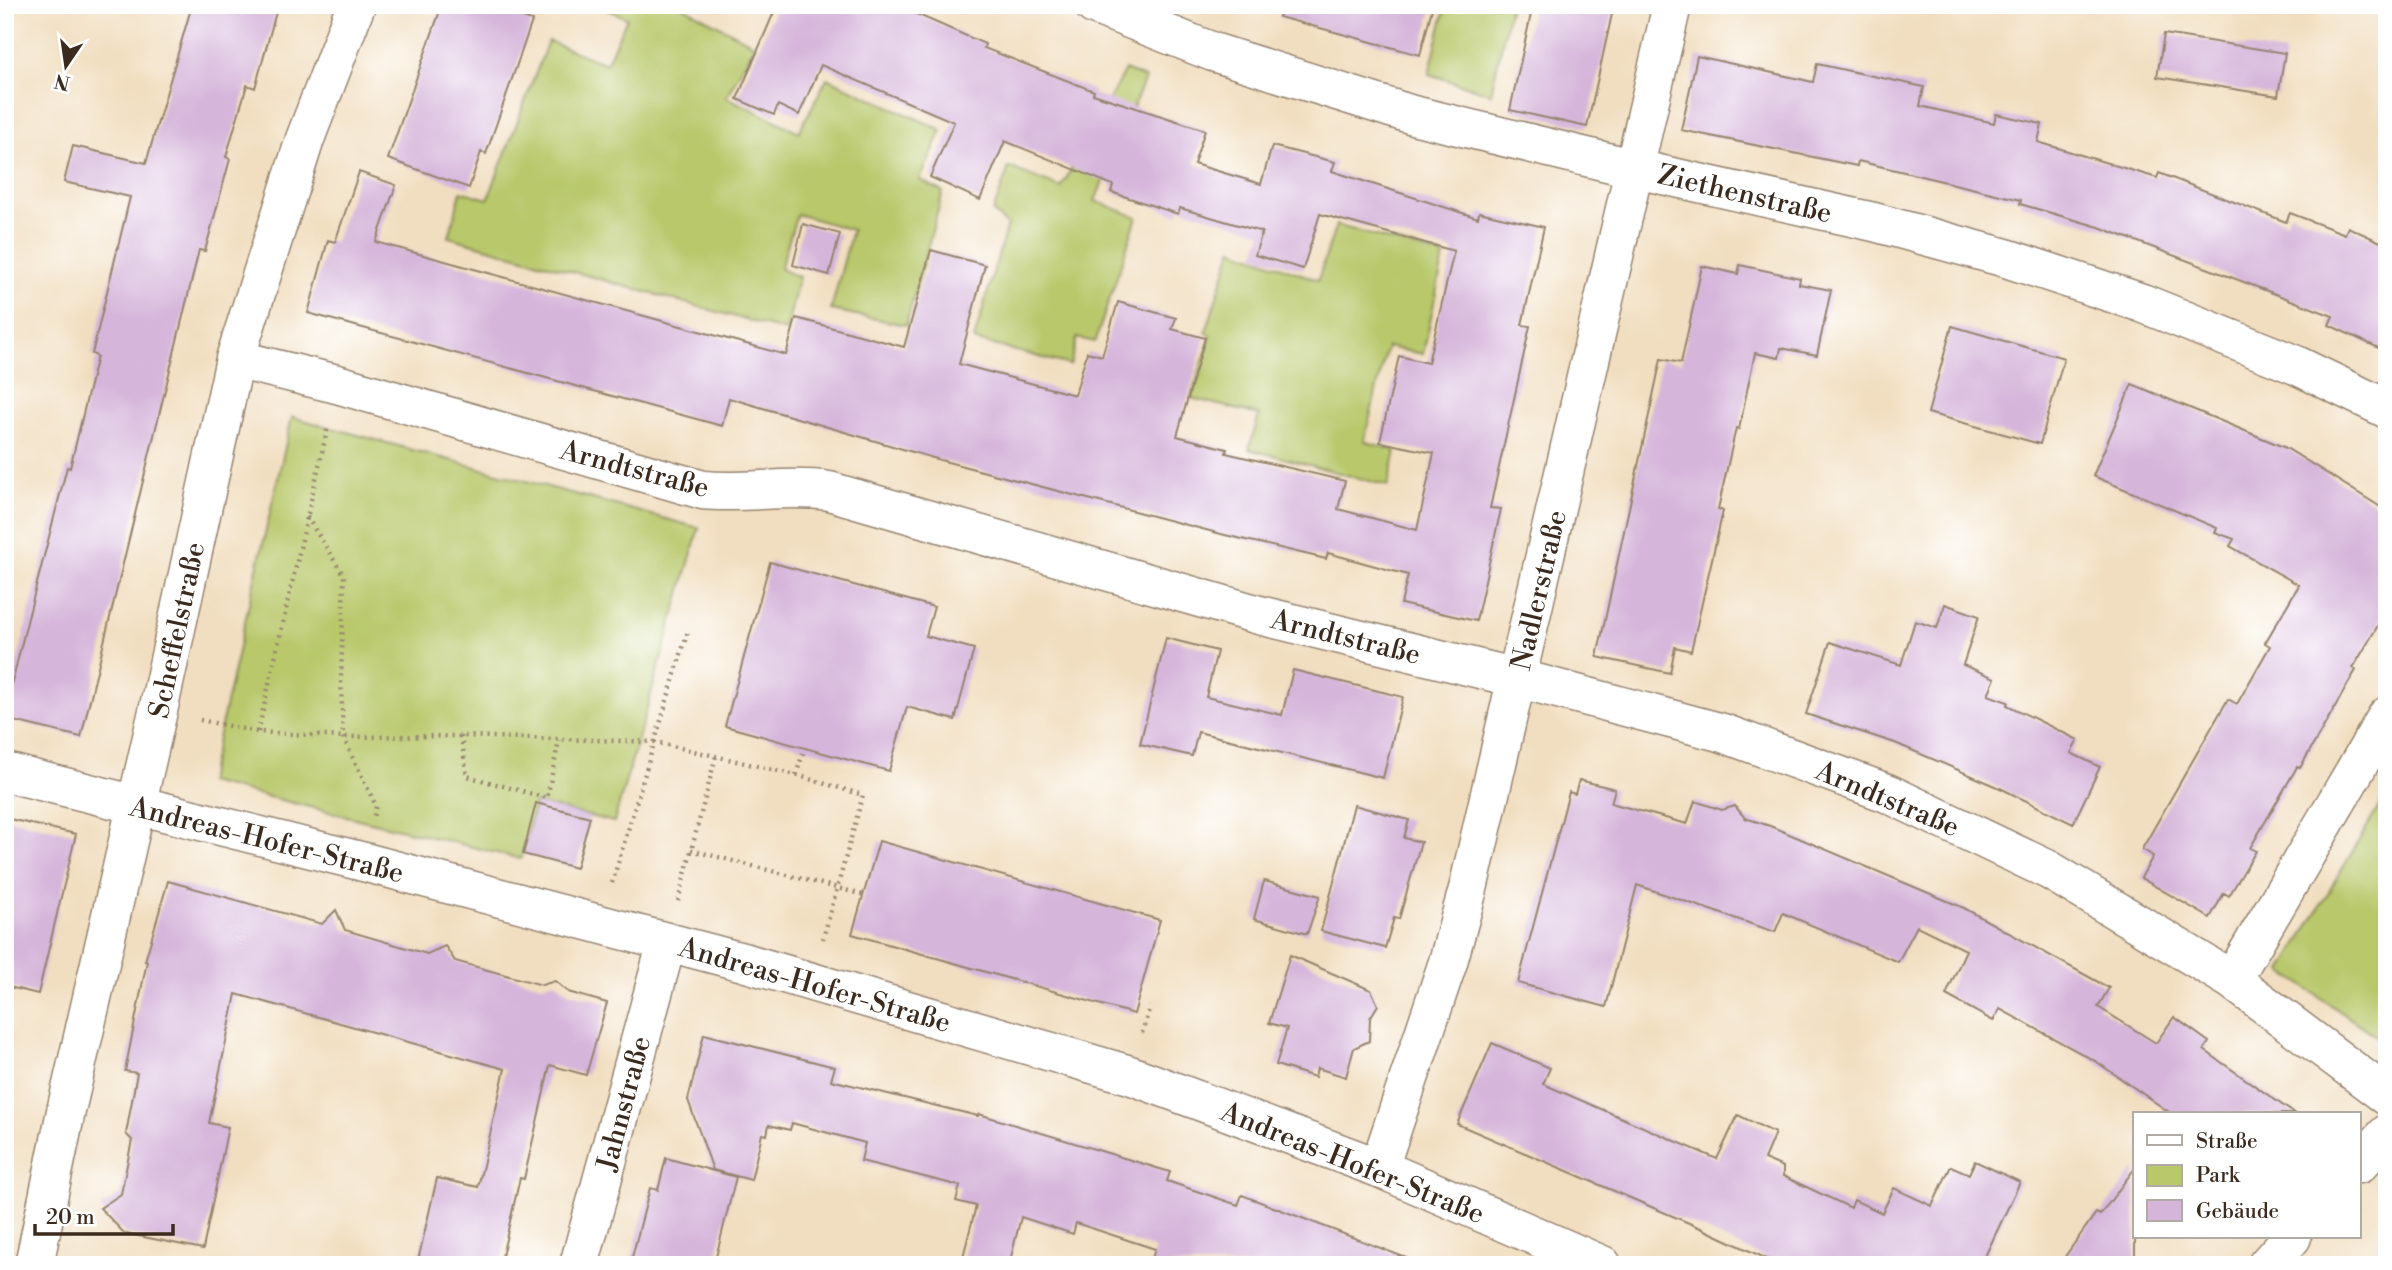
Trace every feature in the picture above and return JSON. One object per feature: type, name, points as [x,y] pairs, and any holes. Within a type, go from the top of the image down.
[{"type":"street","name":"Scheffelstraße","points":[[34,1265],[66,1111],[235,359],[305,139],[356,5]]},
{"type":"street","name":"Ziethenstraße","points":[[1094,5],[1213,52],[1412,115],[1874,222],[2006,258],[2142,303],[2296,365],[2387,409]]},
{"type":"street","name":"Nadlerstraße","points":[[1379,1168],[1451,950],[1468,889],[1672,5]]},
{"type":"street","name":"Arndtstraße","points":[[235,359],[337,384],[703,490],[731,492],[806,488],[829,491],[1259,615],[1517,678],[1723,733],[1887,793],[2049,870],[2232,980],[2387,1097]]},
{"type":"street","points":[[2232,980],[2387,716]]},
{"type":"street","name":"Andreas-Hofer-Straße","points":[[5,772],[364,862],[667,942],[1130,1074],[1379,1168],[1602,1265]]},
{"type":"street","name":"Jahnstraße","points":[[579,1265],[667,942]]},
{"type":"street","points":[[2360,1163],[2387,1134]]},
{"type":"street","points":[[2267,1265],[2291,1238]]},
{"type":"path","points":[[258,732],[337,384]]},
{"type":"path","points":[[307,517],[344,576],[341,678],[343,737],[376,806],[364,862]]},
{"type":"path","points":[[599,924],[688,631]]},
{"type":"path","points":[[158,711],[258,732],[343,737],[461,736],[654,742],[796,775],[863,795],[811,982]]},
{"type":"path","points":[[461,736],[467,776],[547,798],[559,740]]},
{"type":"path","points":[[796,775],[805,747]]},
{"type":"path","points":[[667,942],[716,756]]},
{"type":"path","points":[[691,850],[863,895]]},
{"type":"green space","points":[[596,5],[680,5],[755,45],[726,97],[799,132],[827,78],[942,130],[920,180],[943,192],[906,325],[831,310],[852,230],[797,214],[780,269],[799,277],[786,331],[449,237],[461,191],[488,199],[548,41],[606,64],[627,18]]},
{"type":"green space","points":[[1446,5],[1510,5],[1491,94],[1429,74]]},
{"type":"green space","points":[[1125,70],[1145,78],[1095,201],[1137,217],[1095,342],[1077,338],[1070,365],[974,340],[1007,225],[993,212],[1009,167],[1061,188]]},
{"type":"green space","points":[[1336,225],[1444,256],[1423,354],[1387,347],[1364,441],[1396,451],[1388,486],[1249,449],[1259,415],[1191,398],[1211,336],[1206,332],[1232,249],[1318,280]]},
{"type":"green space","points":[[292,417],[699,528],[614,822],[535,803],[521,859],[208,782]]},
{"type":"green space","points":[[2387,793],[2387,1044],[2282,971]]},
{"type":"building","points":[[192,5],[278,5],[255,88],[247,85],[226,157],[230,159],[205,251],[199,250],[81,737],[5,719],[28,618],[67,467],[70,468],[97,356],[92,354],[130,197],[64,182],[73,146],[146,163]]},
{"type":"building","points":[[442,5],[486,5],[532,21],[486,154],[481,152],[469,188],[388,159]]},
{"type":"building","points":[[777,5],[896,5],[985,44],[984,48],[1094,91],[1093,94],[1205,130],[1194,164],[1261,184],[1272,146],[1335,162],[1332,171],[1478,218],[1479,212],[1544,227],[1522,325],[1530,326],[1490,508],[1501,509],[1476,621],[1401,604],[1408,575],[1328,553],[1326,559],[1225,535],[940,460],[729,398],[722,426],[308,313],[328,240],[335,242],[359,172],[396,185],[376,242],[786,355],[796,318],[904,347],[931,250],[985,265],[959,364],[1075,395],[1087,352],[1102,356],[1118,302],[1176,318],[1172,329],[1205,338],[1177,436],[1227,449],[1226,453],[1345,481],[1338,509],[1417,530],[1434,453],[1380,442],[1399,356],[1428,363],[1454,251],[1320,214],[1303,269],[1255,255],[1262,232],[1180,208],[1178,214],[1111,192],[1113,185],[1005,141],[980,200],[930,177],[954,122],[821,65],[799,115],[778,105],[774,115],[737,99]]},
{"type":"building","points":[[1281,5],[1433,5],[1420,55],[1279,17]]},
{"type":"building","points":[[1533,5],[1614,5],[1587,127],[1510,110]]},
{"type":"building","points":[[2164,34],[2285,53],[2278,96],[2157,77]]},
{"type":"building","points":[[1697,56],[1813,82],[1817,64],[1924,87],[1920,106],[1994,123],[1996,114],[2042,124],[2038,142],[2157,178],[2159,173],[2286,222],[2290,213],[2345,234],[2348,227],[2387,245],[2387,352],[2329,325],[2333,316],[2099,227],[2020,204],[2021,200],[1858,161],[1857,166],[1681,130]]},
{"type":"building","points":[[803,224],[840,234],[829,275],[793,265]]},
{"type":"building","points":[[1740,265],[1800,278],[1799,284],[1831,290],[1817,355],[1781,348],[1779,358],[1755,353],[1718,509],[1723,511],[1691,651],[1675,647],[1670,673],[1597,657],[1661,359],[1681,363],[1702,266],[1738,274]]},
{"type":"building","points":[[1952,326],[2064,358],[2040,444],[1928,413]]},
{"type":"building","points":[[2132,384],[2286,448],[2387,511],[2387,610],[2300,768],[2297,767],[2250,848],[2256,851],[2229,896],[2224,893],[2210,918],[2141,878],[2153,856],[2142,849],[2228,699],[2237,704],[2270,646],[2265,643],[2299,585],[2230,546],[2234,539],[2215,532],[2217,528],[2093,476]]},
{"type":"building","points":[[770,562],[934,607],[926,636],[974,649],[955,720],[907,707],[889,771],[725,726]]},
{"type":"building","points":[[1945,604],[1979,616],[1963,665],[1995,678],[1988,695],[2008,702],[2007,705],[2078,740],[2071,753],[2100,767],[2073,824],[1998,787],[1895,743],[1806,714],[1830,642],[1901,665],[1915,621],[1937,628]]},
{"type":"building","points":[[1166,638],[1217,651],[1206,697],[1282,715],[1293,670],[1403,697],[1383,778],[1198,732],[1192,756],[1140,744]]},
{"type":"building","points":[[1579,780],[1615,789],[1611,803],[1687,824],[1695,801],[1722,810],[1735,806],[1745,818],[1770,826],[1964,908],[2109,988],[2098,1007],[2156,1043],[2174,1017],[2209,1042],[2204,1050],[2292,1112],[2169,1112],[2097,1062],[2000,1009],[1993,1021],[1946,995],[1966,950],[1917,926],[1898,962],[1783,913],[1775,932],[1637,885],[1606,1007],[1518,983],[1569,792],[1575,794]]},
{"type":"building","points":[[536,803],[590,817],[576,868],[523,854]]},
{"type":"building","points":[[1354,805],[1409,820],[1404,838],[1421,842],[1399,919],[1394,918],[1385,948],[1321,931]]},
{"type":"building","points":[[5,818],[76,834],[38,994],[5,986]]},
{"type":"building","points":[[879,841],[1160,920],[1134,1014],[852,934]]},
{"type":"building","points":[[168,881],[322,924],[336,910],[345,930],[427,954],[445,946],[455,961],[542,985],[555,981],[568,992],[607,1003],[586,1075],[550,1065],[524,1179],[520,1178],[500,1265],[417,1265],[437,1178],[478,1187],[505,1069],[236,994],[209,1123],[228,1127],[203,1249],[124,1233],[100,1208],[121,1194],[132,1140],[126,1134],[137,1073],[125,1071],[145,961]]},
{"type":"building","points":[[1264,881],[1320,896],[1307,934],[1254,919]]},
{"type":"building","points":[[1290,955],[1371,990],[1378,1005],[1370,1018],[1369,1041],[1354,1048],[1346,1077],[1317,1068],[1315,1077],[1276,1065],[1287,1028],[1269,1023]]},
{"type":"building","points":[[704,1034],[835,1067],[831,1080],[978,1116],[979,1114],[1170,1172],[1167,1181],[1238,1205],[1242,1195],[1417,1262],[1416,1265],[1150,1265],[1155,1249],[1076,1223],[1073,1234],[1021,1217],[1009,1265],[961,1265],[976,1206],[956,1201],[960,1186],[861,1161],[865,1143],[792,1123],[790,1130],[769,1125],[767,1135],[762,1134],[751,1180],[713,1170],[688,1100]]},
{"type":"building","points":[[1492,1043],[1550,1068],[1543,1084],[1717,1159],[1738,1115],[1775,1133],[1764,1159],[1783,1167],[1783,1176],[1851,1208],[1854,1200],[1882,1213],[1894,1188],[1932,1206],[1951,1166],[1969,1174],[1975,1161],[2020,1182],[1981,1265],[1780,1265],[1703,1229],[1457,1124]]},
{"type":"building","points":[[666,1158],[736,1177],[714,1265],[630,1265],[650,1188],[658,1190]]},
{"type":"building","points":[[2133,1171],[2135,1265],[2059,1265],[2096,1213],[2100,1215]]}]
